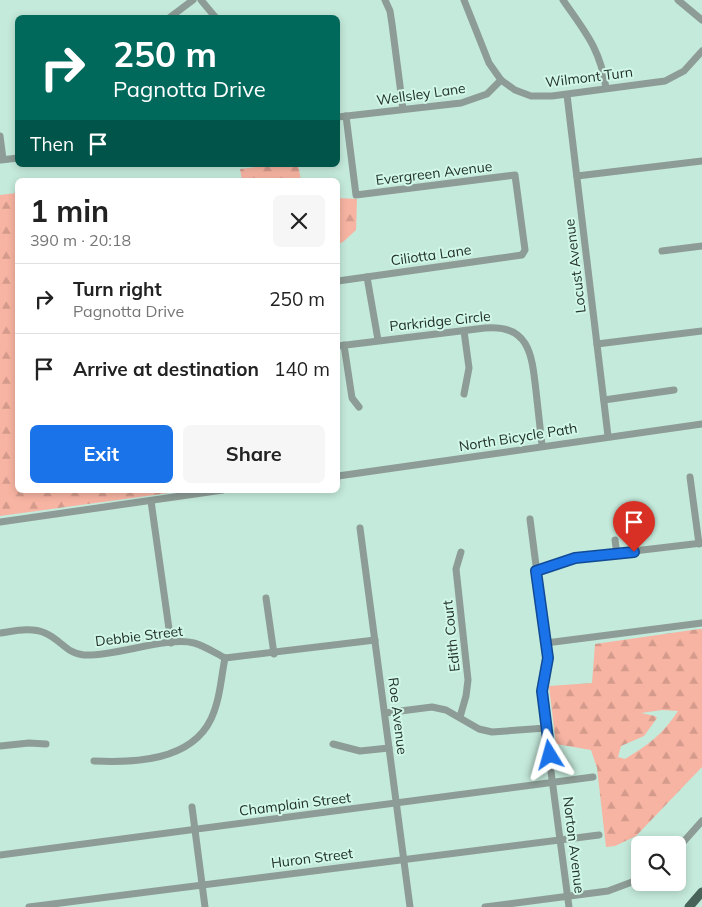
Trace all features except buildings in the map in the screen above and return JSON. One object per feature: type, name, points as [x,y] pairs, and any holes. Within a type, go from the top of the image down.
[{"type":"main road","points":[[689,907],[702,892]]},
{"type":"street","points":[[173,15],[193,0]]},
{"type":"street","points":[[200,0],[213,15]]},
{"type":"street","points":[[384,0],[391,18],[403,109]]},
{"type":"street","name":"Wilmont Turn","points":[[464,0],[489,63],[501,80],[515,90],[532,96],[567,94],[671,78],[684,71],[702,51]]},
{"type":"street","points":[[563,0],[599,54],[606,88]]},
{"type":"street","points":[[678,0],[702,20]]},
{"type":"street","name":"Wellsley Lane","points":[[340,117],[472,100],[487,94],[501,80]]},
{"type":"street","name":"Locust Avenue","points":[[567,94],[608,436]]},
{"type":"street","name":"Evergreen Avenue","points":[[346,116],[356,195],[515,175],[526,250]]},
{"type":"street","points":[[0,136],[2,160],[15,158]]},
{"type":"street","points":[[577,176],[702,161]]},
{"type":"street","points":[[662,251],[702,246]]},
{"type":"street","name":"Ciliotta Lane","points":[[340,281],[522,255],[526,250]]},
{"type":"street","points":[[367,276],[378,340]]},
{"type":"street","name":"Parkridge Circle","points":[[341,345],[464,331],[503,328],[511,331],[524,341],[533,361],[542,445]]},
{"type":"street","points":[[464,331],[468,368],[464,394]]},
{"type":"street","points":[[597,344],[702,331]]},
{"type":"street","points":[[341,345],[352,398],[359,408]]},
{"type":"street","points":[[604,400],[674,390]]},
{"type":"street","name":"North Bicycle Path","points":[[340,476],[542,445],[702,424]]},
{"type":"street","points":[[536,571],[575,558],[700,544],[691,479]]},
{"type":"street","points":[[0,522],[151,501],[182,493]]},
{"type":"street","points":[[151,501],[171,643]]},
{"type":"street","name":"Norton Avenue","points":[[530,519],[548,666],[542,691],[569,907]]},
{"type":"street","name":"Roe Avenue","points":[[360,528],[410,907]]},
{"type":"street","points":[[615,540],[617,554]]},
{"type":"street","name":"Edith Court","points":[[460,552],[456,569],[468,680],[460,717]]},
{"type":"street","points":[[266,598],[274,654]]},
{"type":"street","points":[[546,642],[702,623]]},
{"type":"street","name":"Debbie Street","points":[[0,633],[29,630],[40,631],[51,636],[68,650],[84,655],[171,643],[193,642],[224,658]]},
{"type":"street","points":[[94,761],[123,762],[171,753],[184,748],[203,732],[211,719],[218,699],[224,658],[274,654],[375,640]]},
{"type":"street","points":[[385,713],[432,707],[446,710],[479,729],[492,732],[546,728]]},
{"type":"street","points":[[0,746],[29,743],[46,744]]},
{"type":"street","points":[[334,744],[360,751],[389,748]]},
{"type":"street","name":"Champlain Street","points":[[0,855],[592,777]]},
{"type":"street","points":[[192,807],[205,907]]},
{"type":"street","points":[[686,839],[702,821]]},
{"type":"street","name":"Huron Street","points":[[29,907],[599,835]]},
{"type":"street","points":[[485,907],[608,890],[631,882]]},
{"type":"green space","points":[[298,167],[301,178],[242,178],[240,169]]},
{"type":"green space","points":[[15,193],[15,493],[169,493],[0,516],[0,195]]},
{"type":"green space","points":[[340,198],[357,199],[356,230],[340,243]]},
{"type":"green space","points":[[702,629],[702,767],[636,836],[631,836],[631,838],[615,846],[606,847],[597,768],[591,750],[556,744],[549,686],[592,683],[595,644]],"holes":[[[662,710],[678,711],[667,726],[641,749],[625,759],[618,757],[621,746],[644,736],[657,718],[641,713]]]},
{"type":"route","points":[[550,755],[542,704],[543,682],[548,666],[548,658],[536,571],[575,558],[634,552]]}]
